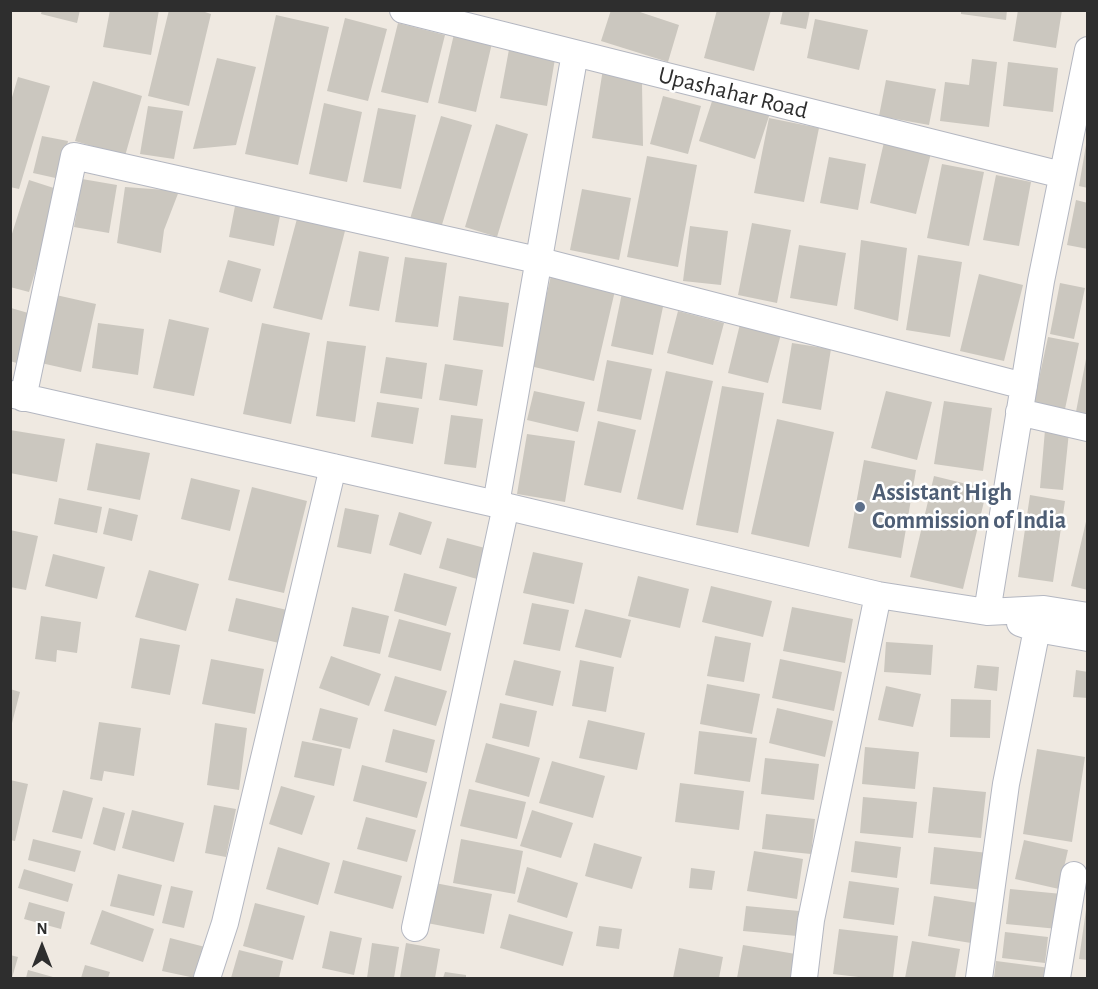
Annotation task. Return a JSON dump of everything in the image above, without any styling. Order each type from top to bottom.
[{"type":"street","name":"Upashahar Road","points":[[403,10],[1062,175]]},
{"type":"street","points":[[987,612],[1041,280],[1062,175],[1080,130],[1088,50]]},
{"type":"street","points":[[415,928],[501,505],[537,260],[575,53]]},
{"type":"street","points":[[1024,386],[537,260],[74,156],[17,396],[501,505],[878,595],[987,612],[1037,629],[1088,638]]},
{"type":"street","points":[[1019,412],[1088,428]]},
{"type":"street","points":[[207,978],[225,923],[333,467]]},
{"type":"street","points":[[804,978],[811,920],[878,595]]},
{"type":"street","points":[[987,612],[1044,609],[1088,616]]},
{"type":"street","points":[[979,978],[1006,784],[1037,629]]},
{"type":"street","points":[[1057,978],[1074,875]]},
{"type":"building","points":[[42,10],[80,10],[77,23],[41,14]]},
{"type":"building","points":[[110,10],[159,10],[151,55],[103,47]]},
{"type":"building","points":[[169,10],[199,10],[211,14],[189,106],[148,96]]},
{"type":"building","points":[[611,10],[634,10],[679,25],[668,62],[601,41]]},
{"type":"building","points":[[717,10],[771,10],[754,71],[704,58]]},
{"type":"building","points":[[783,10],[810,10],[806,29],[780,24]]},
{"type":"building","points":[[961,10],[1007,10],[1006,20],[961,14]]},
{"type":"building","points":[[1018,10],[1062,10],[1056,48],[1013,41]]},
{"type":"building","points":[[276,15],[329,27],[298,165],[245,154]]},
{"type":"building","points":[[345,18],[387,29],[368,101],[327,91]]},
{"type":"building","points":[[815,19],[868,30],[859,70],[807,58]]},
{"type":"building","points":[[398,23],[445,35],[428,103],[381,92]]},
{"type":"building","points":[[454,34],[492,43],[476,112],[438,103]]},
{"type":"building","points":[[510,44],[556,53],[547,106],[500,98]]},
{"type":"building","points":[[217,58],[256,67],[236,145],[193,149]]},
{"type":"building","points":[[972,59],[997,62],[989,127],[940,121],[945,82],[969,85]]},
{"type":"building","points":[[1008,62],[1058,68],[1053,112],[1003,106]]},
{"type":"building","points":[[603,69],[642,83],[643,146],[592,138]]},
{"type":"building","points":[[18,77],[50,86],[19,189],[10,187],[10,104]]},
{"type":"building","points":[[886,80],[936,89],[929,125],[879,116]]},
{"type":"building","points":[[93,81],[142,96],[125,156],[75,141]]},
{"type":"building","points":[[716,89],[772,107],[755,159],[699,141]]},
{"type":"building","points":[[663,96],[701,106],[688,154],[650,144]]},
{"type":"building","points":[[324,103],[362,112],[347,182],[309,174]]},
{"type":"building","points":[[148,106],[183,111],[174,159],[140,154]]},
{"type":"building","points":[[378,108],[416,115],[401,189],[363,182]]},
{"type":"building","points":[[441,116],[472,125],[441,228],[410,219]]},
{"type":"building","points":[[769,118],[819,128],[804,202],[754,193]]},
{"type":"building","points":[[496,124],[528,134],[497,237],[465,227]]},
{"type":"building","points":[[42,136],[68,141],[60,179],[33,173]]},
{"type":"building","points":[[884,142],[931,153],[916,214],[870,203]]},
{"type":"building","points":[[1086,145],[1088,145],[1088,188],[1079,186]]},
{"type":"building","points":[[647,156],[697,165],[678,267],[627,257]]},
{"type":"building","points":[[829,157],[866,164],[858,210],[820,203]]},
{"type":"building","points":[[942,164],[984,172],[969,246],[927,238]]},
{"type":"building","points":[[996,175],[1031,182],[1019,246],[983,240]]},
{"type":"building","points":[[82,179],[117,185],[109,233],[74,227]]},
{"type":"building","points":[[29,180],[60,190],[29,292],[10,287],[10,240]]},
{"type":"building","points":[[125,187],[179,191],[164,230],[161,253],[117,243]]},
{"type":"building","points":[[582,189],[631,198],[619,260],[570,250]]},
{"type":"building","points":[[1076,200],[1088,203],[1088,249],[1067,245]]},
{"type":"building","points":[[236,201],[281,211],[274,246],[229,237]]},
{"type":"building","points":[[298,215],[346,227],[322,320],[273,308]]},
{"type":"building","points":[[752,223],[791,230],[777,303],[738,295]]},
{"type":"building","points":[[690,226],[728,231],[721,285],[683,281]]},
{"type":"building","points":[[861,240],[907,248],[898,321],[854,309]]},
{"type":"building","points":[[799,245],[846,253],[837,306],[790,298]]},
{"type":"building","points":[[359,251],[389,257],[379,311],[349,306]]},
{"type":"building","points":[[918,255],[962,262],[950,337],[906,330]]},
{"type":"building","points":[[405,257],[447,263],[438,327],[395,322]]},
{"type":"building","points":[[228,260],[261,269],[252,302],[219,292]]},
{"type":"building","points":[[553,267],[617,282],[594,381],[530,366]]},
{"type":"building","points":[[979,274],[1023,285],[1004,361],[960,351]]},
{"type":"building","points":[[1060,283],[1085,288],[1074,339],[1050,334]]},
{"type":"building","points":[[622,293],[664,302],[653,355],[611,346]]},
{"type":"building","points":[[56,295],[96,304],[81,372],[41,363]]},
{"type":"building","points":[[459,296],[509,303],[503,347],[453,340]]},
{"type":"building","points":[[11,308],[35,315],[20,364],[10,361]]},
{"type":"building","points":[[678,311],[724,323],[713,365],[667,353]]},
{"type":"building","points":[[169,319],[209,328],[194,396],[153,388]]},
{"type":"building","points":[[98,323],[144,329],[138,375],[92,368]]},
{"type":"building","points":[[262,323],[310,333],[291,424],[243,414]]},
{"type":"building","points":[[740,324],[781,334],[768,383],[728,373]]},
{"type":"building","points":[[1048,337],[1079,343],[1065,409],[1034,402]]},
{"type":"building","points":[[327,341],[366,346],[355,422],[316,416]]},
{"type":"building","points":[[792,343],[831,349],[821,410],[782,403]]},
{"type":"building","points":[[386,357],[427,363],[422,399],[380,393]]},
{"type":"building","points":[[1086,359],[1088,359],[1088,419],[1075,417]]},
{"type":"building","points":[[607,360],[652,369],[641,420],[597,411]]},
{"type":"building","points":[[445,364],[483,370],[477,406],[439,400]]},
{"type":"building","points":[[666,371],[713,381],[683,510],[637,499]]},
{"type":"building","points":[[722,386],[764,393],[738,533],[696,525]]},
{"type":"building","points":[[534,391],[585,402],[578,432],[527,420]]},
{"type":"building","points":[[886,391],[932,402],[917,460],[871,448]]},
{"type":"building","points":[[944,401],[992,408],[983,471],[934,464]]},
{"type":"building","points":[[377,402],[419,408],[413,444],[371,437]]},
{"type":"building","points":[[451,415],[483,419],[476,468],[444,464]]},
{"type":"building","points":[[777,419],[834,432],[809,547],[751,534]]},
{"type":"building","points":[[598,421],[636,430],[621,493],[584,485]]},
{"type":"building","points":[[10,430],[65,439],[57,482],[10,473]]},
{"type":"building","points":[[1045,430],[1069,432],[1063,490],[1040,488]]},
{"type":"building","points":[[527,434],[575,441],[565,502],[517,494]]},
{"type":"building","points":[[96,443],[150,453],[140,500],[87,490]]},
{"type":"building","points":[[864,460],[916,470],[901,558],[848,548]]},
{"type":"building","points":[[934,476],[987,489],[963,589],[910,577]]},
{"type":"building","points":[[191,478],[240,490],[230,531],[181,519]]},
{"type":"building","points":[[252,487],[307,501],[284,593],[228,580]]},
{"type":"building","points":[[1030,495],[1065,501],[1053,582],[1018,577]]},
{"type":"building","points":[[59,498],[102,507],[97,533],[54,524]]},
{"type":"building","points":[[109,508],[138,515],[132,541],[103,534]]},
{"type":"building","points":[[345,508],[379,515],[371,554],[337,547]]},
{"type":"building","points":[[399,512],[432,522],[421,555],[389,545]]},
{"type":"building","points":[[1088,513],[1088,590],[1071,586]]},
{"type":"building","points":[[10,530],[38,536],[26,590],[10,587]]},
{"type":"building","points":[[447,538],[485,548],[477,579],[439,568]]},
{"type":"building","points":[[533,552],[583,563],[574,604],[523,593]]},
{"type":"building","points":[[53,554],[105,567],[97,599],[45,586]]},
{"type":"building","points":[[149,570],[199,584],[186,631],[135,617]]},
{"type":"building","points":[[404,573],[457,587],[446,626],[394,611]]},
{"type":"building","points":[[638,576],[689,589],[680,628],[628,616]]},
{"type":"building","points":[[711,586],[772,601],[763,637],[702,622]]},
{"type":"building","points":[[236,598],[287,610],[279,643],[228,631]]},
{"type":"building","points":[[532,603],[569,610],[560,651],[523,644]]},
{"type":"building","points":[[352,607],[389,616],[380,654],[343,646]]},
{"type":"building","points":[[792,607],[853,619],[845,663],[783,651]]},
{"type":"building","points":[[585,609],[631,620],[621,658],[575,647]]},
{"type":"building","points":[[41,616],[81,622],[77,653],[57,650],[56,662],[35,659]]},
{"type":"building","points":[[399,619],[451,633],[441,671],[388,657]]},
{"type":"building","points":[[715,636],[751,643],[744,682],[707,676]]},
{"type":"building","points":[[140,638],[180,645],[170,695],[131,688]]},
{"type":"building","points":[[886,642],[933,645],[931,675],[884,672]]},
{"type":"building","points":[[331,656],[381,674],[369,706],[319,688]]},
{"type":"building","points":[[211,659],[264,669],[255,714],[202,704]]},
{"type":"building","points":[[780,659],[842,672],[834,711],[772,698]]},
{"type":"building","points":[[514,660],[561,671],[553,706],[505,695]]},
{"type":"building","points":[[580,660],[614,667],[606,712],[572,706]]},
{"type":"building","points":[[977,665],[999,667],[997,691],[974,688]]},
{"type":"building","points":[[1076,670],[1088,672],[1088,698],[1073,697]]},
{"type":"building","points":[[395,676],[447,691],[436,726],[384,711]]},
{"type":"building","points":[[707,684],[760,694],[752,734],[700,724]]},
{"type":"building","points":[[886,686],[921,694],[913,727],[878,720]]},
{"type":"building","points":[[10,689],[20,692],[11,727],[10,726]]},
{"type":"building","points":[[951,699],[991,700],[990,738],[950,737]]},
{"type":"building","points":[[500,703],[537,711],[529,747],[492,738]]},
{"type":"building","points":[[320,708],[358,718],[350,749],[312,740]]},
{"type":"building","points":[[777,708],[833,721],[825,757],[769,743]]},
{"type":"building","points":[[588,720],[645,733],[637,770],[579,758]]},
{"type":"building","points":[[99,722],[141,728],[134,776],[104,771],[102,781],[90,779]]},
{"type":"building","points":[[215,723],[247,728],[239,790],[207,785]]},
{"type":"building","points":[[393,729],[435,740],[427,773],[385,762]]},
{"type":"building","points":[[699,731],[757,738],[750,782],[694,774]]},
{"type":"building","points":[[302,741],[342,749],[334,786],[294,777]]},
{"type":"building","points":[[486,743],[540,758],[529,797],[475,782]]},
{"type":"building","points":[[865,747],[919,752],[915,789],[862,784]]},
{"type":"building","points":[[1037,749],[1085,757],[1072,842],[1023,834]]},
{"type":"building","points":[[765,758],[819,764],[814,800],[761,794]]},
{"type":"building","points":[[552,761],[605,776],[593,818],[539,803]]},
{"type":"building","points":[[362,765],[427,782],[417,818],[353,801]]},
{"type":"building","points":[[10,780],[28,784],[15,841],[10,840]]},
{"type":"building","points":[[680,783],[744,791],[739,830],[675,822]]},
{"type":"building","points":[[281,786],[315,796],[302,835],[269,824]]},
{"type":"building","points":[[933,787],[986,792],[981,838],[928,833]]},
{"type":"building","points":[[469,789],[526,802],[517,839],[460,826]]},
{"type":"building","points":[[63,790],[93,798],[82,839],[52,832]]},
{"type":"building","points":[[863,797],[917,802],[913,838],[860,833]]},
{"type":"building","points":[[214,805],[236,809],[226,857],[205,853]]},
{"type":"building","points":[[103,807],[125,813],[115,851],[93,844]]},
{"type":"building","points":[[132,810],[184,823],[174,862],[122,848]]},
{"type":"building","points":[[532,810],[573,823],[561,858],[520,846]]},
{"type":"building","points":[[766,814],[815,819],[811,854],[762,849]]},
{"type":"building","points":[[366,817],[416,830],[407,862],[357,849]]},
{"type":"building","points":[[33,839],[81,851],[75,872],[28,860]]},
{"type":"building","points":[[461,839],[523,851],[515,894],[453,883]]},
{"type":"building","points":[[1024,840],[1068,850],[1059,889],[1015,879]]},
{"type":"building","points":[[855,841],[901,847],[897,878],[851,872]]},
{"type":"building","points":[[594,843],[642,857],[632,889],[585,876]]},
{"type":"building","points":[[278,847],[330,863],[318,905],[266,889]]},
{"type":"building","points":[[934,847],[988,853],[984,890],[930,884]]},
{"type":"building","points":[[754,851],[803,859],[797,899],[747,891]]},
{"type":"building","points":[[343,860],[402,876],[393,909],[334,893]]},
{"type":"building","points":[[527,867],[578,883],[567,918],[517,902]]},
{"type":"building","points":[[691,868],[715,871],[712,890],[689,888]]},
{"type":"building","points":[[24,869],[73,884],[68,902],[18,888]]},
{"type":"building","points":[[118,874],[162,885],[154,916],[110,906]]},
{"type":"building","points":[[849,881],[899,888],[894,925],[843,918]]},
{"type":"building","points":[[435,883],[492,894],[484,934],[427,923]]},
{"type":"building","points":[[171,886],[193,891],[184,928],[162,923]]},
{"type":"building","points":[[1010,889],[1062,894],[1058,929],[1006,924]]},
{"type":"building","points":[[934,896],[978,903],[971,943],[928,936]]},
{"type":"building","points":[[29,902],[65,912],[61,929],[24,919]]},
{"type":"building","points":[[255,903],[305,916],[293,960],[243,946]]},
{"type":"building","points":[[746,906],[799,911],[797,936],[743,931]]},
{"type":"building","points":[[102,910],[154,929],[143,962],[90,944]]},
{"type":"building","points":[[1086,910],[1088,910],[1088,960],[1079,959]]},
{"type":"building","points":[[509,914],[573,932],[563,966],[500,948]]},
{"type":"building","points":[[599,926],[622,929],[619,949],[596,946]]},
{"type":"building","points":[[839,929],[898,936],[893,978],[833,974]]},
{"type":"building","points":[[330,931],[362,938],[354,975],[322,968]]},
{"type":"building","points":[[1005,932],[1048,937],[1045,963],[1002,958]]},
{"type":"building","points":[[170,938],[209,948],[195,978],[162,971]]},
{"type":"building","points":[[912,941],[960,949],[955,978],[905,978]]},
{"type":"building","points":[[372,943],[399,947],[394,978],[367,978]]},
{"type":"building","points":[[406,943],[440,949],[435,978],[400,978]]},
{"type":"building","points":[[743,945],[807,956],[802,978],[737,978]]},
{"type":"building","points":[[679,948],[723,957],[719,978],[673,978]]},
{"type":"building","points":[[239,950],[283,961],[279,978],[231,978]]},
{"type":"building","points":[[10,955],[18,957],[12,978],[10,978]]},
{"type":"building","points":[[996,961],[1050,968],[1049,978],[994,978]]},
{"type":"building","points":[[85,965],[110,972],[108,978],[81,978]]},
{"type":"building","points":[[28,970],[53,977],[53,978],[26,978]]},
{"type":"building","points":[[445,972],[466,975],[466,978],[443,978]]},
{"type":"place","name":"Assistant High Commission of India","points":[[860,507]]}]
